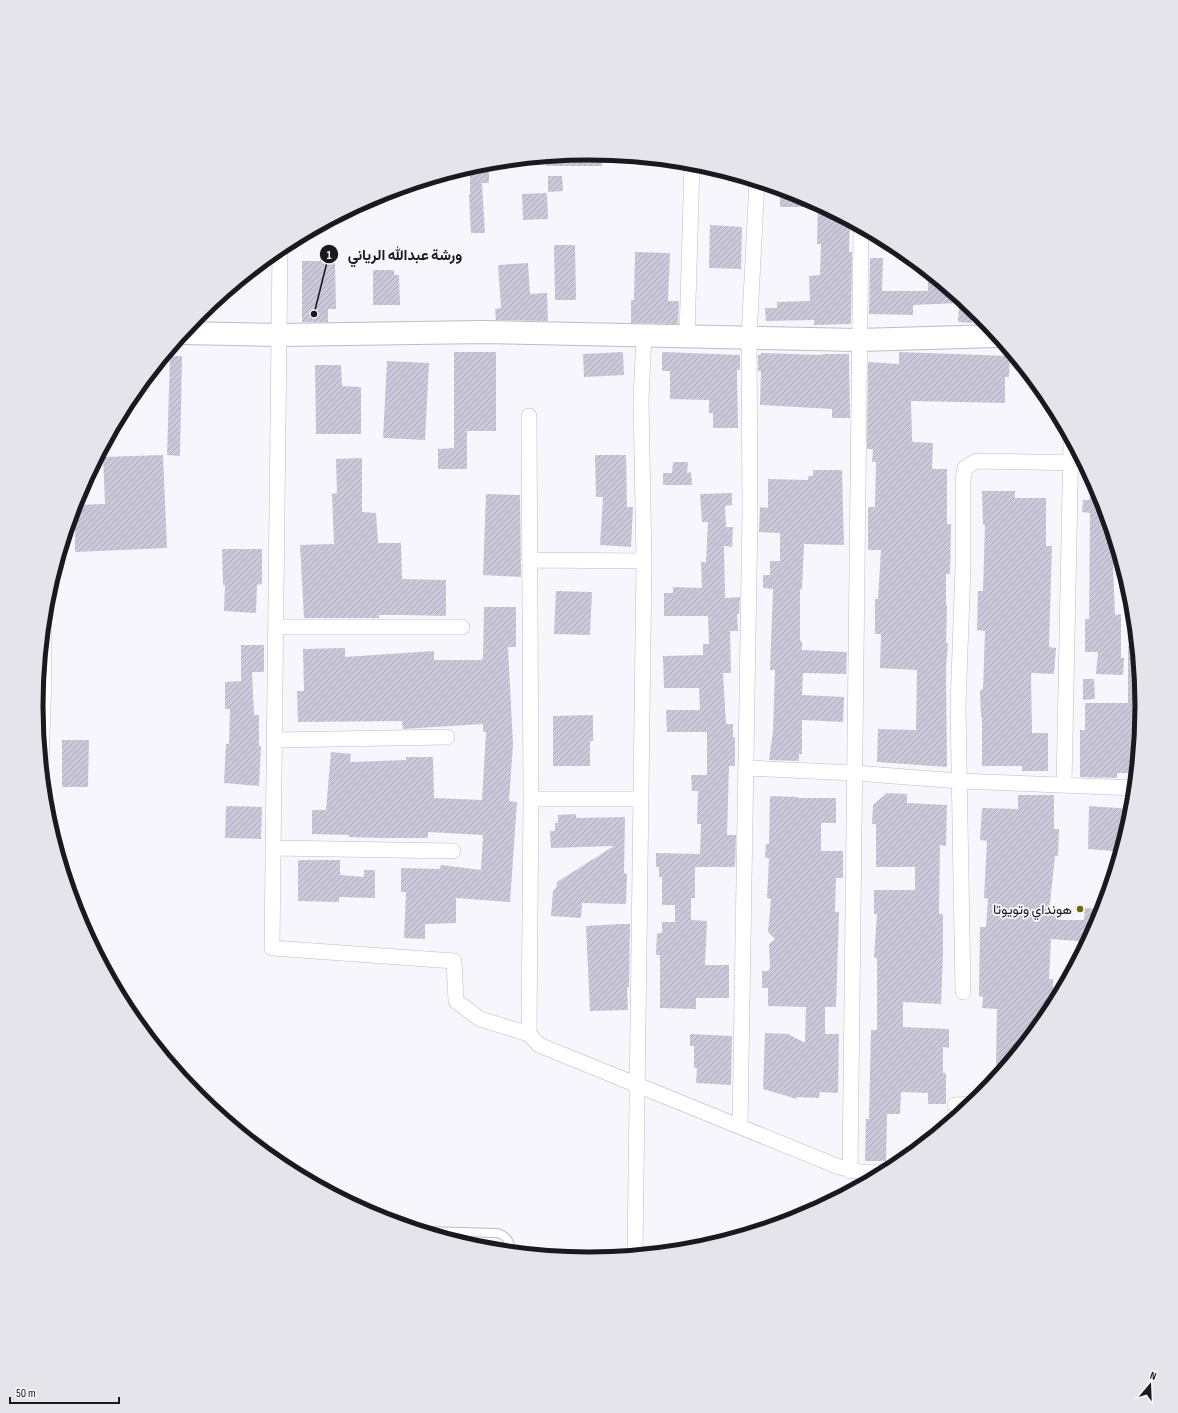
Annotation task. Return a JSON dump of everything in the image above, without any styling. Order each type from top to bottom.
[{"type":"street","points":[[687,336],[692,170]]},
{"type":"street","points":[[740,1126],[750,513],[749,337],[757,187]]},
{"type":"street","points":[[850,1171],[861,233]]},
{"type":"street","points":[[280,257],[272,948],[454,961],[456,1001],[480,1019],[529,1034],[540,1046],[850,1171],[872,1172]]},
{"type":"street","points":[[190,333],[279,335],[483,332],[859,340],[991,336]]},
{"type":"street","points":[[635,1250],[644,561],[641,400],[644,335]]},
{"type":"street","points":[[529,416],[531,560],[529,1034]]},
{"type":"street","points":[[963,992],[958,706],[963,568],[963,480],[965,468],[976,461],[1077,463],[1064,785]]},
{"type":"street","points":[[531,560],[644,561]]},
{"type":"street","points":[[276,627],[462,627]]},
{"type":"street","points":[[275,740],[447,737]]},
{"type":"street","points":[[747,768],[855,773],[959,781],[1129,788]]},
{"type":"street","points":[[531,798],[641,800]]},
{"type":"street","points":[[274,848],[453,851]]},
{"type":"street","points":[[955,1105],[962,1105]]},
{"type":"lane","points":[[439,1231],[497,1233],[504,1235],[508,1239],[510,1247]]},
{"type":"building","points":[[602,161],[602,166],[546,166],[546,163]]},
{"type":"building","points":[[489,170],[489,183],[482,183],[485,233],[471,233],[470,174]]},
{"type":"building","points":[[548,176],[562,176],[563,191],[548,192]]},
{"type":"building","points":[[547,193],[548,219],[523,220],[522,194]]},
{"type":"building","points":[[780,195],[809,207],[780,207]]},
{"type":"building","points":[[818,211],[850,228],[849,252],[852,252],[851,324],[814,325],[814,320],[766,321],[765,308],[777,308],[777,302],[810,301],[809,276],[820,275],[821,244],[817,244]]},
{"type":"building","points":[[710,225],[742,227],[741,269],[709,268]]},
{"type":"building","points":[[554,245],[575,245],[576,300],[555,300]]},
{"type":"building","points":[[635,252],[670,253],[668,301],[679,301],[678,324],[631,323],[631,300],[634,300]]},
{"type":"building","points":[[870,258],[883,258],[882,291],[928,291],[928,279],[957,303],[913,305],[913,315],[869,314]]},
{"type":"building","points":[[302,261],[335,261],[336,309],[328,309],[328,322],[302,322]]},
{"type":"building","points":[[528,263],[530,294],[547,293],[548,321],[496,320],[495,309],[501,308],[498,265]]},
{"type":"building","points":[[373,270],[394,270],[394,275],[399,275],[400,305],[373,305]]},
{"type":"building","points":[[959,305],[972,318],[972,323],[958,322]]},
{"type":"building","points":[[454,352],[496,352],[496,431],[467,431],[467,469],[438,469],[438,449],[454,448]]},
{"type":"building","points":[[623,352],[624,375],[584,377],[583,354]]},
{"type":"building","points":[[662,352],[740,355],[740,370],[737,370],[738,428],[713,428],[713,413],[709,413],[709,400],[670,399],[670,371],[662,371]]},
{"type":"building","points":[[899,352],[1008,356],[1010,359],[1009,377],[1005,377],[1005,403],[911,401],[913,442],[933,443],[932,469],[947,469],[947,524],[951,524],[950,574],[946,574],[946,643],[948,643],[946,669],[947,767],[877,762],[878,729],[916,730],[917,670],[880,668],[881,634],[875,634],[875,599],[878,599],[881,550],[868,550],[868,507],[875,507],[876,462],[872,462],[873,449],[867,449],[868,362],[899,364]]},
{"type":"building","points":[[761,353],[822,355],[849,354],[850,418],[832,418],[832,409],[760,405],[761,371],[758,371],[758,355],[761,355]]},
{"type":"building","points":[[170,356],[182,356],[180,456],[167,455]]},
{"type":"building","points":[[387,361],[429,363],[425,440],[383,438]]},
{"type":"building","points":[[315,365],[341,365],[342,386],[361,387],[361,434],[316,434]]},
{"type":"building","points":[[163,455],[167,548],[75,552],[75,523],[82,505],[105,504],[103,457]]},
{"type":"building","points":[[595,455],[626,455],[627,507],[633,507],[631,547],[600,545],[603,497],[596,497]]},
{"type":"building","points":[[362,458],[362,512],[376,513],[378,543],[401,543],[402,579],[446,580],[446,616],[379,615],[379,618],[304,618],[300,545],[334,544],[332,494],[337,493],[336,459]]},
{"type":"building","points":[[673,462],[688,462],[687,473],[691,472],[692,485],[663,485],[663,473],[672,473]]},
{"type":"building","points":[[813,470],[842,470],[844,545],[804,544],[802,590],[800,589],[800,641],[802,641],[802,650],[847,652],[846,674],[803,673],[802,695],[844,697],[843,722],[802,720],[802,754],[799,754],[799,761],[769,760],[773,731],[775,670],[770,670],[773,589],[763,588],[763,575],[770,575],[770,561],[780,561],[780,533],[759,532],[760,507],[768,508],[768,479],[808,480],[808,476],[813,476]]},
{"type":"building","points":[[982,491],[1015,491],[1015,498],[1046,498],[1046,546],[1052,546],[1049,647],[1056,648],[1054,674],[1031,673],[1032,733],[1048,733],[1048,771],[1022,771],[1022,766],[982,766],[982,717],[980,690],[983,689],[985,631],[977,630],[978,591],[983,591],[985,525],[983,525]]},
{"type":"building","points":[[1090,492],[1106,531],[1116,565],[1113,565],[1115,615],[1121,614],[1121,658],[1124,658],[1123,675],[1096,674],[1098,652],[1085,652],[1085,619],[1089,619],[1090,513],[1082,512],[1083,500],[1090,500]]},
{"type":"building","points":[[732,493],[732,505],[725,506],[726,527],[733,527],[732,547],[724,546],[725,598],[740,597],[739,614],[737,614],[738,631],[730,631],[731,673],[723,673],[726,724],[733,724],[733,737],[735,737],[735,766],[729,766],[727,835],[736,835],[735,867],[695,867],[695,898],[691,898],[691,920],[707,921],[705,965],[729,965],[729,998],[696,998],[696,1009],[660,1008],[660,955],[656,955],[657,933],[662,933],[662,922],[675,922],[675,905],[662,905],[662,877],[659,877],[659,867],[656,867],[656,853],[700,854],[701,824],[697,824],[698,791],[692,791],[691,775],[707,775],[707,732],[667,732],[666,710],[700,710],[699,688],[664,688],[663,656],[703,655],[703,644],[709,644],[708,616],[664,616],[664,593],[673,593],[673,587],[702,588],[701,562],[706,562],[708,522],[702,522],[700,494]]},
{"type":"building","points":[[486,494],[520,495],[521,577],[483,575]]},
{"type":"building","points":[[222,549],[262,549],[262,584],[257,585],[256,613],[224,611],[225,585],[223,585]]},
{"type":"building","points":[[556,591],[592,592],[590,635],[554,634]]},
{"type":"building","points":[[484,607],[516,607],[516,647],[508,647],[513,744],[509,801],[517,802],[510,902],[456,898],[456,923],[425,924],[425,939],[404,938],[406,892],[401,892],[401,868],[440,869],[441,865],[481,870],[483,835],[428,832],[428,838],[381,838],[312,834],[312,810],[326,810],[331,752],[351,754],[350,762],[406,760],[406,757],[433,757],[434,798],[482,800],[486,732],[483,732],[483,724],[403,729],[402,721],[298,722],[297,691],[304,691],[303,649],[345,648],[345,657],[434,651],[434,660],[481,660],[483,658]]},
{"type":"building","points":[[241,645],[264,645],[264,672],[252,672],[254,715],[259,715],[259,746],[261,746],[259,786],[224,783],[226,744],[229,744],[230,709],[225,709],[225,682],[241,681]]},
{"type":"building","points":[[1128,646],[1131,646],[1134,671],[1135,706],[1134,742],[1131,773],[1117,773],[1117,778],[1080,777],[1080,730],[1085,730],[1085,703],[1128,703]]},
{"type":"building","points":[[1083,679],[1094,679],[1095,699],[1083,700]]},
{"type":"building","points":[[593,715],[593,741],[590,741],[590,766],[553,766],[553,716]]},
{"type":"building","points":[[62,740],[89,740],[88,787],[62,787]]},
{"type":"building","points":[[887,793],[907,794],[907,803],[947,805],[946,846],[940,845],[939,914],[943,914],[941,1004],[903,1002],[903,1027],[949,1029],[949,1048],[943,1047],[943,1073],[946,1073],[946,1104],[928,1104],[928,1093],[901,1092],[900,1114],[887,1114],[886,1161],[865,1161],[866,1119],[869,1119],[871,1030],[877,1030],[877,958],[874,958],[877,914],[874,914],[874,890],[915,890],[915,867],[876,867],[876,824],[872,824],[873,805]]},
{"type":"building","points":[[1018,795],[1054,795],[1054,829],[1059,829],[1058,856],[1055,856],[1049,912],[1059,912],[1059,920],[1084,920],[1085,908],[1096,909],[1078,950],[1078,941],[1051,939],[1049,979],[1053,979],[1053,994],[1022,1039],[1001,1066],[996,1065],[997,1009],[982,1008],[983,997],[979,996],[980,927],[986,927],[988,899],[984,898],[987,841],[980,840],[982,808],[1018,809]]},
{"type":"building","points":[[770,796],[836,798],[836,823],[821,823],[821,851],[843,851],[843,878],[836,878],[835,912],[839,912],[836,1007],[825,1007],[825,1034],[839,1034],[838,1093],[820,1092],[819,1098],[797,1097],[797,1099],[763,1089],[765,1033],[788,1034],[805,1043],[806,1007],[768,1006],[768,988],[762,988],[762,971],[769,971],[770,967],[769,944],[775,939],[768,932],[771,899],[767,898],[769,858],[765,858],[766,844],[769,844]]},
{"type":"building","points":[[226,806],[262,807],[261,839],[225,838]]},
{"type":"building","points":[[1089,806],[1126,809],[1114,851],[1088,849]]},
{"type":"building","points":[[576,814],[576,818],[625,817],[624,873],[627,874],[626,904],[582,903],[581,918],[551,916],[553,891],[556,888],[557,882],[614,846],[551,848],[550,831],[555,831],[555,823],[558,823],[558,815]]},
{"type":"building","points":[[298,860],[340,860],[340,875],[364,877],[364,870],[375,870],[375,898],[339,897],[339,902],[298,901]]},
{"type":"building","points":[[630,924],[629,987],[627,987],[628,1010],[590,1011],[586,926]]},
{"type":"building","points":[[690,1034],[732,1036],[731,1085],[696,1083],[697,1068],[694,1068],[694,1046],[690,1046]]},
{"type":"place","name":"ورشة عبدالله الرياني","points":[[314,314]]},
{"type":"place","name":"هونداي وتويوتا","points":[[1080,909]]}]
